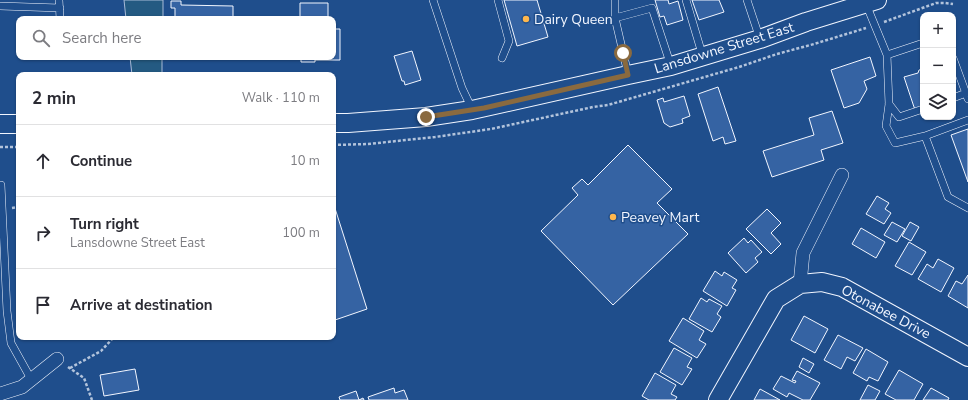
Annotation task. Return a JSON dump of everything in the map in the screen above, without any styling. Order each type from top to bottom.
[{"type":"main road","name":"Lansdowne Street East","points":[[336,123],[426,117],[472,110],[671,66],[760,39],[806,22],[871,2]]},
{"type":"main road","points":[[0,124],[16,124]]},
{"type":"main road","name":"Otonabee Drive","points":[[718,400],[776,299],[800,284],[822,282],[842,287],[968,357]]},
{"type":"street","points":[[800,284],[802,253],[842,175]]},
{"type":"street","points":[[0,394],[22,387],[57,359]]},
{"type":"lane","points":[[433,0],[462,88],[472,110]]},
{"type":"lane","points":[[498,0],[509,41],[502,58]]},
{"type":"lane","points":[[615,0],[615,18],[628,75]]},
{"type":"lane","points":[[686,0],[703,57]]},
{"type":"lane","points":[[747,0],[760,39]]},
{"type":"lane","points":[[871,2],[874,25],[887,55],[889,104],[886,126],[895,143],[925,136],[968,120]]},
{"type":"lane","points":[[0,6],[59,4],[60,16]]},
{"type":"lane","points":[[615,18],[652,8],[671,66]]},
{"type":"lane","points":[[887,55],[920,44]]},
{"type":"lane","points":[[956,66],[967,96],[956,98]]},
{"type":"lane","points":[[889,104],[899,117],[920,110]]},
{"type":"lane","points":[[925,136],[948,197],[967,207]]},
{"type":"lane","points":[[0,186],[1,185],[3,208],[7,311],[11,343],[31,379]]},
{"type":"path","points":[[336,145],[368,144],[491,129],[608,105],[814,44],[936,3],[953,4]]},
{"type":"path","points":[[0,147],[16,148]]},
{"type":"path","points":[[70,368],[101,351],[111,340]]},
{"type":"path","points":[[57,359],[84,378],[92,400]]},
{"type":"shaded area","points":[[124,0],[163,0],[163,16],[126,16]]},
{"type":"shaded area","points":[[130,60],[162,60],[162,72],[132,72]]},
{"type":"building","name":"Dairy Queen","points":[[504,0],[537,0],[548,37],[517,46]]},
{"type":"building","points":[[655,0],[668,0],[669,4],[678,1],[683,20],[667,25],[664,16],[660,17]]},
{"type":"building","points":[[692,0],[719,0],[724,12],[699,20]]},
{"type":"building","points":[[171,1],[181,1],[181,5],[233,6],[233,16],[175,16],[175,8],[171,8]]},
{"type":"building","points":[[300,3],[328,3],[328,16],[300,16]]},
{"type":"building","points":[[336,29],[340,29],[340,60],[336,60]]},
{"type":"building","points":[[412,51],[421,80],[405,85],[404,81],[402,81],[394,56]]},
{"type":"building","points":[[870,57],[876,76],[864,81],[867,89],[859,103],[844,108],[831,70]]},
{"type":"building","points":[[301,60],[315,60],[315,62],[301,62]]},
{"type":"building","points":[[919,70],[920,108],[915,110],[904,77],[918,73]]},
{"type":"building","points":[[718,87],[736,141],[725,144],[723,137],[713,141],[698,94]]},
{"type":"building","points":[[684,96],[690,116],[682,119],[683,123],[670,127],[664,123],[657,100],[663,98],[664,102]]},
{"type":"building","points":[[832,111],[843,143],[821,150],[824,160],[772,177],[763,151],[814,135],[809,118]]},
{"type":"building","points":[[968,129],[968,182],[951,135]]},
{"type":"building","name":"Peavey Mart","points":[[628,145],[672,189],[657,203],[688,234],[613,305],[541,231],[578,195],[572,188],[582,179],[588,185]]},
{"type":"building","points":[[877,196],[889,203],[885,209],[891,213],[884,224],[866,214]]},
{"type":"building","points":[[767,209],[781,223],[771,233],[781,244],[771,254],[746,229]]},
{"type":"building","points":[[336,211],[367,309],[336,320]]},
{"type":"building","points":[[892,222],[905,229],[897,242],[884,235]]},
{"type":"building","points":[[910,222],[919,227],[911,241],[902,236]]},
{"type":"building","points":[[861,228],[885,242],[876,258],[852,244]]},
{"type":"building","points":[[744,238],[748,243],[751,240],[762,252],[755,258],[758,262],[746,273],[728,253]]},
{"type":"building","points":[[909,242],[926,252],[912,275],[895,266]]},
{"type":"building","points":[[938,259],[954,268],[941,292],[918,279],[927,264],[933,268]]},
{"type":"building","points":[[715,271],[722,276],[724,272],[737,280],[732,288],[736,290],[727,306],[703,291]]},
{"type":"building","points":[[968,275],[968,308],[948,296],[956,281],[962,284]]},
{"type":"building","points":[[701,298],[707,302],[709,299],[722,306],[717,314],[721,317],[712,332],[689,319]]},
{"type":"building","points":[[804,316],[828,329],[815,353],[791,340]]},
{"type":"building","points":[[683,318],[704,331],[699,340],[706,344],[697,358],[669,341]]},
{"type":"building","points":[[838,335],[863,348],[855,361],[847,357],[841,369],[824,360]]},
{"type":"building","points":[[674,348],[692,358],[687,367],[692,369],[682,385],[660,372]]},
{"type":"building","points":[[866,349],[888,362],[878,381],[869,377],[867,381],[853,373]]},
{"type":"building","points":[[803,358],[814,364],[809,373],[799,367]]},
{"type":"building","points":[[135,369],[139,390],[104,396],[100,375]]},
{"type":"building","points":[[899,370],[923,384],[914,400],[896,400],[885,394]]},
{"type":"building","points":[[797,371],[820,383],[810,400],[803,400],[789,393],[787,397],[773,389],[781,376],[795,383],[796,381],[792,380]]},
{"type":"building","points":[[655,373],[676,385],[671,394],[677,397],[675,400],[649,400],[642,396]]},
{"type":"building","points":[[868,385],[880,391],[875,400],[860,400]]},
{"type":"building","points":[[394,388],[395,393],[404,390],[408,400],[369,400],[368,397]]},
{"type":"building","points":[[931,388],[949,398],[948,400],[923,400]]},
{"type":"building","points":[[760,389],[780,400],[754,400]]},
{"type":"building","points":[[356,391],[359,400],[340,400],[339,397]]},
{"type":"place","name":"Dairy Queen","points":[[526,19]]},
{"type":"place","name":"Peavey Mart","points":[[613,217]]},
{"type":"route","points":[[426,117],[484,108],[628,75],[623,53]]}]
